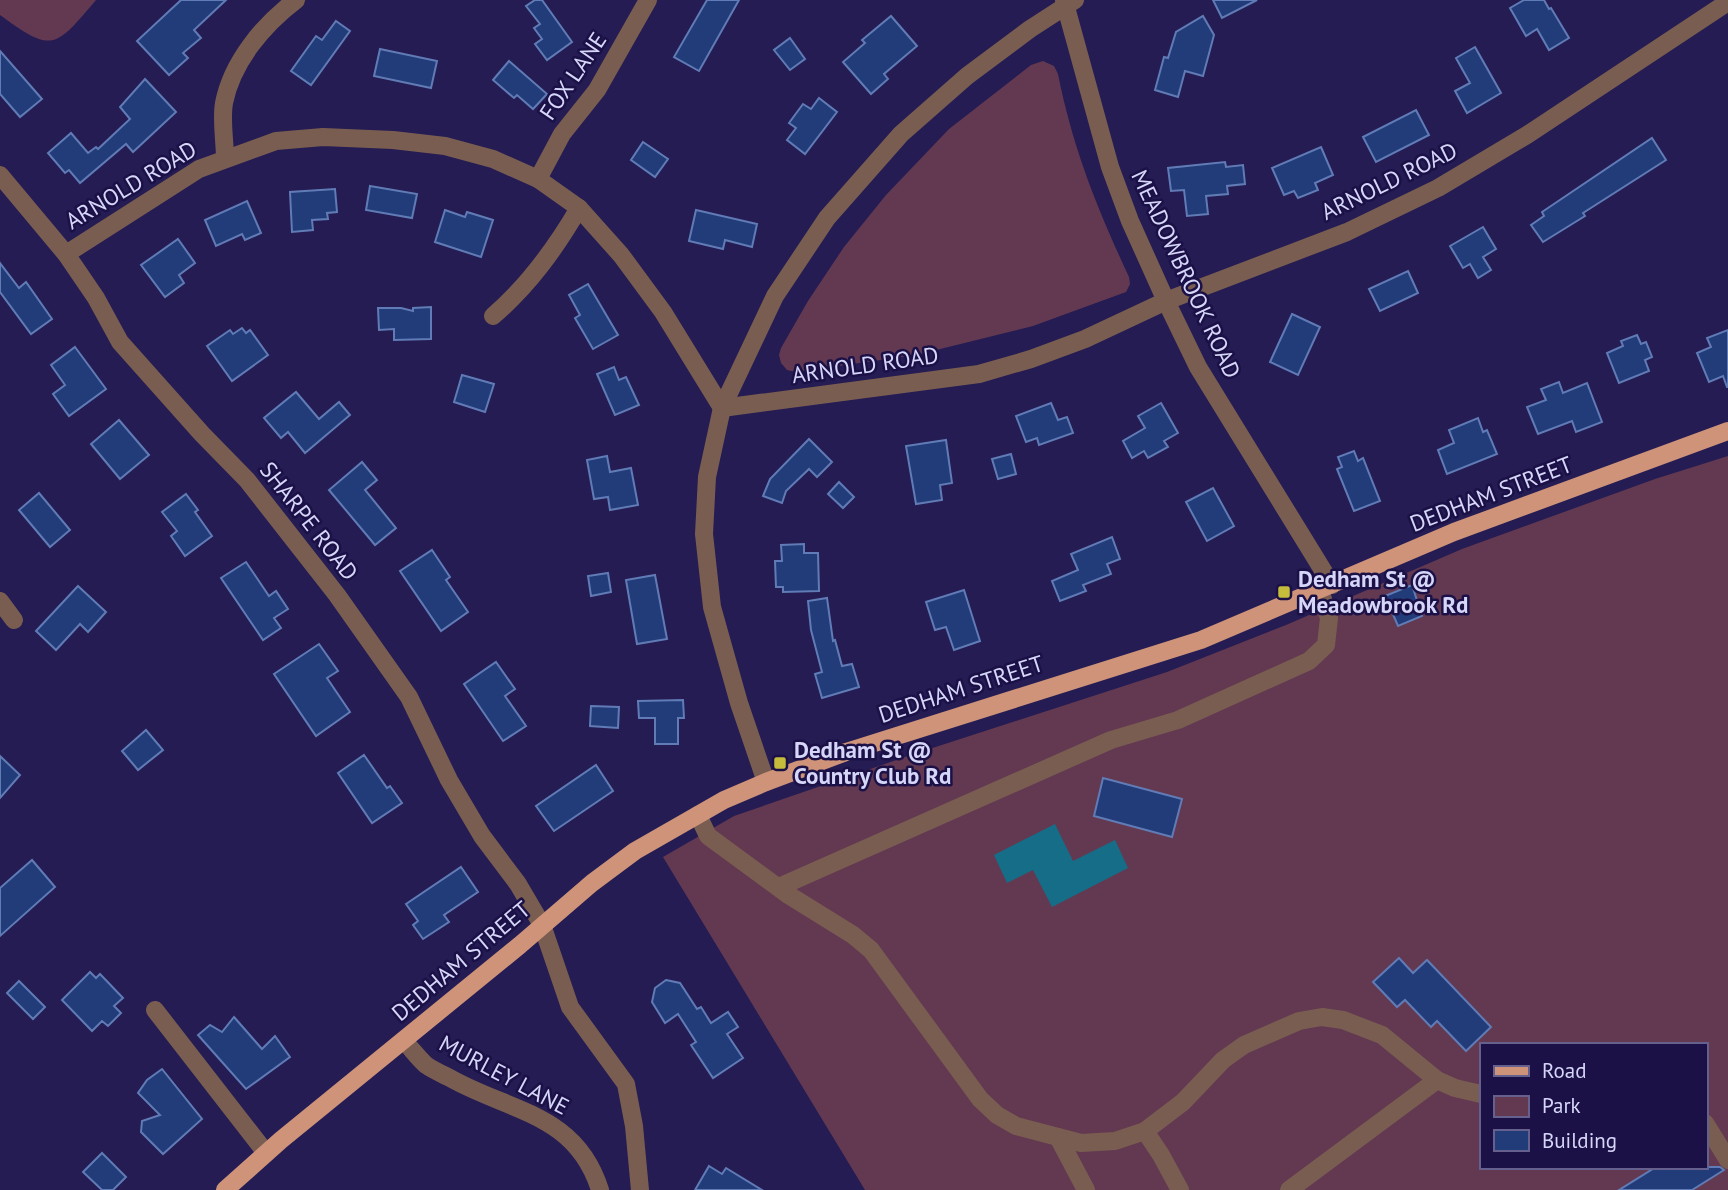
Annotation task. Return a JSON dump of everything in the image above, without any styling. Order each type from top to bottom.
[{"type":"main road","name":"DEDHAM STREET","points":[[225,1190],[592,883],[635,851],[698,815],[766,782],[846,752],[1201,640],[1454,532],[1728,431]]},
{"type":"street","points":[[225,159],[224,104],[238,64],[257,37],[296,0]]},
{"type":"street","name":"FOX LANE","points":[[538,178],[562,134],[597,90],[648,0]]},
{"type":"street","points":[[766,782],[712,607],[705,523],[707,477],[722,408],[775,296],[827,218],[901,134],[967,76],[1068,2]]},
{"type":"street","name":"MEADOWBROOK ROAD","points":[[779,887],[1111,740],[1178,720],[1309,661],[1326,645],[1329,618],[1326,587],[1198,367],[1130,221],[1110,167],[1068,2]]},
{"type":"street","name":"ARNOLD ROAD","points":[[66,254],[199,169],[276,141],[323,138],[393,140],[445,146],[493,159],[538,178],[579,208],[621,255],[663,312],[722,408],[979,374],[1085,339],[1166,301],[1347,232],[1438,188],[1527,135],[1728,2]]},
{"type":"street","name":"SHARPE ROAD","points":[[0,174],[66,254],[120,342],[202,435],[247,481],[337,595],[409,697],[449,780],[482,836],[518,884],[542,925]]},
{"type":"street","points":[[493,316],[518,295],[556,248],[579,208]]},
{"type":"street","points":[[0,601],[14,620]]},
{"type":"street","points":[[698,815],[708,836],[871,950],[919,1012],[980,1099],[997,1115],[1016,1126],[1081,1143],[1115,1141],[1145,1131],[1183,1102],[1223,1060],[1244,1045],[1299,1021],[1322,1017],[1343,1020],[1382,1035],[1437,1080],[1455,1088],[1480,1094]]},
{"type":"street","points":[[542,925],[570,1007],[626,1084],[634,1126],[640,1190]]},
{"type":"street","points":[[155,1010],[266,1153]]},
{"type":"street","name":"MURLEY LANE","points":[[404,1041],[427,1065],[451,1079],[473,1091],[517,1106],[546,1120],[572,1142],[595,1172],[600,1190]]},
{"type":"street","points":[[1289,1190],[1437,1080]]},
{"type":"street","points":[[1707,1126],[1728,1160]]},
{"type":"street","points":[[1145,1131],[1180,1190]]},
{"type":"street","points":[[1058,1137],[1086,1190]]},
{"type":"green space","points":[[0,0],[96,0],[62,36],[43,40],[18,28],[0,15]]},
{"type":"green space","points":[[1043,61],[1054,66],[1058,74],[1087,178],[1129,277],[1130,284],[1126,292],[1033,326],[916,355],[796,372],[787,370],[781,363],[781,348],[844,247],[886,195],[949,129],[1031,65]]},
{"type":"green space","points":[[1728,456],[1728,1190],[865,1190],[663,857],[734,816],[1167,672],[1286,625],[1462,549],[1655,479]]},
{"type":"water","points":[[1055,824],[1073,861],[1115,840],[1128,868],[1052,907],[1033,870],[1007,883],[994,855]]},
{"type":"building","points":[[181,0],[226,0],[194,30],[201,38],[183,53],[188,58],[169,75],[137,41]]},
{"type":"building","points":[[535,0],[542,0],[572,42],[547,60],[535,44],[542,39],[534,28],[540,24],[526,6]]},
{"type":"building","points":[[707,0],[739,0],[699,71],[674,57]]},
{"type":"building","points":[[1213,0],[1257,0],[1222,18]]},
{"type":"building","points":[[1524,0],[1544,0],[1569,38],[1549,50],[1537,29],[1526,36],[1510,8]]},
{"type":"building","points":[[891,16],[917,46],[884,74],[888,79],[871,94],[843,62],[865,43],[862,40]]},
{"type":"building","points":[[1203,16],[1214,35],[1203,76],[1185,71],[1178,97],[1155,90],[1164,57],[1168,58],[1176,32]]},
{"type":"building","points":[[336,21],[350,31],[311,85],[291,71],[316,36],[322,40]]},
{"type":"building","points":[[790,38],[805,59],[790,70],[774,50]]},
{"type":"building","points":[[1475,47],[1501,93],[1467,113],[1455,91],[1470,83],[1456,58]]},
{"type":"building","points":[[380,49],[437,61],[431,88],[374,76]]},
{"type":"building","points":[[0,51],[42,99],[20,117],[0,94]]},
{"type":"building","points":[[509,61],[547,94],[533,109],[517,95],[514,98],[493,80]]},
{"type":"building","points":[[145,79],[176,112],[133,152],[126,144],[80,183],[69,170],[65,173],[48,153],[71,133],[88,153],[96,147],[98,149],[130,119],[120,107]]},
{"type":"building","points":[[819,98],[837,112],[805,154],[787,140],[796,128],[789,123],[803,104],[811,109]]},
{"type":"building","points":[[1416,110],[1429,135],[1376,162],[1363,137]]},
{"type":"building","points":[[1652,138],[1666,160],[1543,242],[1531,225],[1544,216],[1542,212]]},
{"type":"building","points":[[643,142],[668,159],[655,177],[631,160]]},
{"type":"building","points":[[1321,147],[1333,175],[1315,183],[1318,190],[1298,198],[1294,191],[1284,195],[1272,168]]},
{"type":"building","points":[[1225,162],[1226,167],[1243,165],[1245,184],[1227,186],[1228,194],[1206,196],[1208,214],[1187,216],[1184,190],[1171,191],[1168,168]]},
{"type":"building","points":[[370,186],[417,194],[412,218],[366,210]]},
{"type":"building","points":[[335,189],[337,212],[327,213],[328,219],[312,220],[313,230],[292,232],[290,192]]},
{"type":"building","points":[[247,201],[261,233],[245,240],[242,234],[216,246],[205,220]]},
{"type":"building","points":[[445,210],[465,217],[467,212],[493,220],[481,257],[435,242]]},
{"type":"building","points":[[696,210],[757,224],[752,247],[725,240],[723,249],[689,241]]},
{"type":"building","points":[[1483,227],[1496,249],[1483,257],[1491,270],[1478,278],[1470,264],[1463,268],[1450,246]]},
{"type":"building","points":[[178,239],[195,263],[179,275],[184,283],[165,297],[141,265]]},
{"type":"building","points":[[0,263],[19,288],[26,282],[52,319],[31,334],[0,292]]},
{"type":"building","points":[[1408,271],[1418,293],[1380,311],[1369,289]]},
{"type":"building","points":[[588,284],[618,335],[593,349],[575,318],[580,315],[569,295]]},
{"type":"building","points":[[431,307],[431,339],[394,340],[394,329],[379,330],[378,308],[413,311],[413,308]]},
{"type":"building","points":[[1292,314],[1320,327],[1298,375],[1270,362]]},
{"type":"building","points":[[242,328],[246,333],[250,330],[268,355],[232,381],[207,346],[230,330],[233,334]]},
{"type":"building","points":[[1728,330],[1727,387],[1723,376],[1709,382],[1697,353],[1711,347],[1707,338]]},
{"type":"building","points":[[1637,335],[1641,344],[1646,342],[1652,357],[1645,360],[1649,371],[1619,383],[1607,353],[1623,346],[1621,341]]},
{"type":"building","points":[[75,347],[106,389],[69,416],[53,394],[65,385],[51,365]]},
{"type":"building","points":[[614,367],[619,380],[626,377],[639,405],[615,415],[597,374]]},
{"type":"building","points":[[462,375],[494,384],[485,412],[454,402]]},
{"type":"building","points":[[1559,382],[1563,393],[1587,383],[1602,422],[1576,432],[1572,421],[1538,434],[1527,407],[1546,400],[1541,389]]},
{"type":"building","points":[[296,392],[319,419],[339,402],[350,415],[305,453],[288,432],[281,438],[264,418]]},
{"type":"building","points":[[1051,403],[1058,420],[1067,417],[1073,433],[1039,445],[1037,438],[1026,442],[1016,416]]},
{"type":"building","points":[[1161,403],[1178,433],[1164,441],[1168,447],[1148,458],[1144,451],[1132,458],[1123,441],[1145,428],[1138,416]]},
{"type":"building","points":[[1478,418],[1483,432],[1487,430],[1497,454],[1447,474],[1438,450],[1454,443],[1449,430]]},
{"type":"building","points":[[119,420],[149,455],[120,479],[91,444]]},
{"type":"building","points":[[809,439],[832,462],[817,477],[809,469],[786,491],[782,503],[763,496],[770,479]]},
{"type":"building","points":[[946,440],[952,483],[940,485],[942,500],[916,504],[906,446]]},
{"type":"building","points":[[1354,451],[1358,461],[1363,458],[1380,501],[1354,511],[1337,469],[1342,467],[1338,457]]},
{"type":"building","points":[[1011,454],[1016,474],[998,479],[992,459]]},
{"type":"building","points":[[607,456],[610,472],[631,468],[638,505],[610,510],[608,497],[594,499],[587,460]]},
{"type":"building","points":[[362,462],[377,480],[365,490],[396,528],[375,545],[329,490]]},
{"type":"building","points":[[839,482],[854,497],[843,508],[828,494]]},
{"type":"building","points":[[1213,488],[1234,526],[1207,541],[1186,502]]},
{"type":"building","points":[[39,493],[70,530],[50,547],[19,510]]},
{"type":"building","points":[[186,494],[212,536],[185,556],[171,536],[177,531],[162,512]]},
{"type":"building","points":[[1112,537],[1120,559],[1107,564],[1111,574],[1083,585],[1086,591],[1060,601],[1052,581],[1078,570],[1071,554]]},
{"type":"building","points":[[804,544],[804,553],[818,553],[819,591],[783,592],[783,587],[776,587],[775,561],[782,561],[781,545]]},
{"type":"building","points":[[432,550],[450,577],[446,580],[468,612],[441,631],[400,571]]},
{"type":"building","points":[[246,562],[269,596],[276,591],[288,609],[274,618],[281,628],[263,640],[221,578]]},
{"type":"building","points":[[608,573],[611,592],[591,596],[588,576]]},
{"type":"building","points":[[655,575],[667,639],[637,644],[626,580]]},
{"type":"building","points":[[1412,585],[1422,616],[1398,626],[1385,596]]},
{"type":"building","points":[[78,586],[106,612],[88,632],[80,624],[56,650],[36,631]]},
{"type":"building","points":[[964,590],[980,641],[954,650],[946,627],[935,630],[926,602]]},
{"type":"building","points":[[827,598],[833,641],[835,640],[842,666],[852,664],[859,687],[822,698],[815,674],[822,672],[811,630],[808,601]]},
{"type":"building","points":[[319,644],[338,671],[327,678],[350,712],[316,736],[274,674]]},
{"type":"building","points":[[496,662],[515,689],[505,696],[526,726],[503,741],[464,684]]},
{"type":"building","points":[[683,700],[684,718],[678,718],[678,744],[655,744],[655,718],[639,718],[638,701]]},
{"type":"building","points":[[591,706],[619,707],[618,728],[590,726]]},
{"type":"building","points":[[146,730],[163,750],[138,770],[122,751]]},
{"type":"building","points":[[364,755],[387,788],[390,786],[402,803],[372,823],[338,773]]},
{"type":"building","points":[[0,756],[20,775],[0,798]]},
{"type":"building","points":[[596,765],[613,791],[554,831],[536,806]]},
{"type":"building","points":[[1103,778],[1182,799],[1172,837],[1094,816]]},
{"type":"building","points":[[32,860],[55,887],[0,936],[0,888]]},
{"type":"building","points":[[461,867],[478,892],[444,915],[449,922],[423,939],[413,925],[418,921],[406,904]]},
{"type":"building","points":[[1399,958],[1413,973],[1427,960],[1491,1027],[1466,1051],[1437,1021],[1431,1027],[1405,1000],[1397,1007],[1373,982]]},
{"type":"building","points":[[90,972],[96,978],[100,974],[123,998],[114,1006],[121,1013],[108,1026],[102,1021],[92,1031],[62,1000]]},
{"type":"building","points":[[666,980],[680,983],[697,1009],[701,1007],[711,1023],[728,1012],[738,1027],[727,1034],[743,1058],[713,1078],[691,1045],[696,1042],[678,1014],[665,1023],[652,1002],[655,988]]},
{"type":"building","points":[[19,981],[45,1007],[33,1019],[7,993]]},
{"type":"building","points":[[234,1017],[262,1049],[275,1036],[290,1057],[246,1089],[198,1035],[210,1025],[222,1032]]},
{"type":"building","points":[[162,1069],[202,1119],[163,1154],[141,1132],[142,1121],[160,1115],[138,1093],[147,1080]]},
{"type":"building","points":[[102,1153],[126,1177],[113,1190],[102,1190],[83,1172]]},
{"type":"building","points":[[709,1166],[722,1174],[726,1168],[762,1190],[695,1190]]},
{"type":"building","points":[[1720,1167],[1724,1170],[1692,1190],[1619,1190],[1653,1169]]},
{"type":"place","name":"Dedham St @ Meadowbrook Rd","points":[[1284,592]]},
{"type":"place","name":"Dedham St @ Country Club Rd","points":[[780,763]]}]
